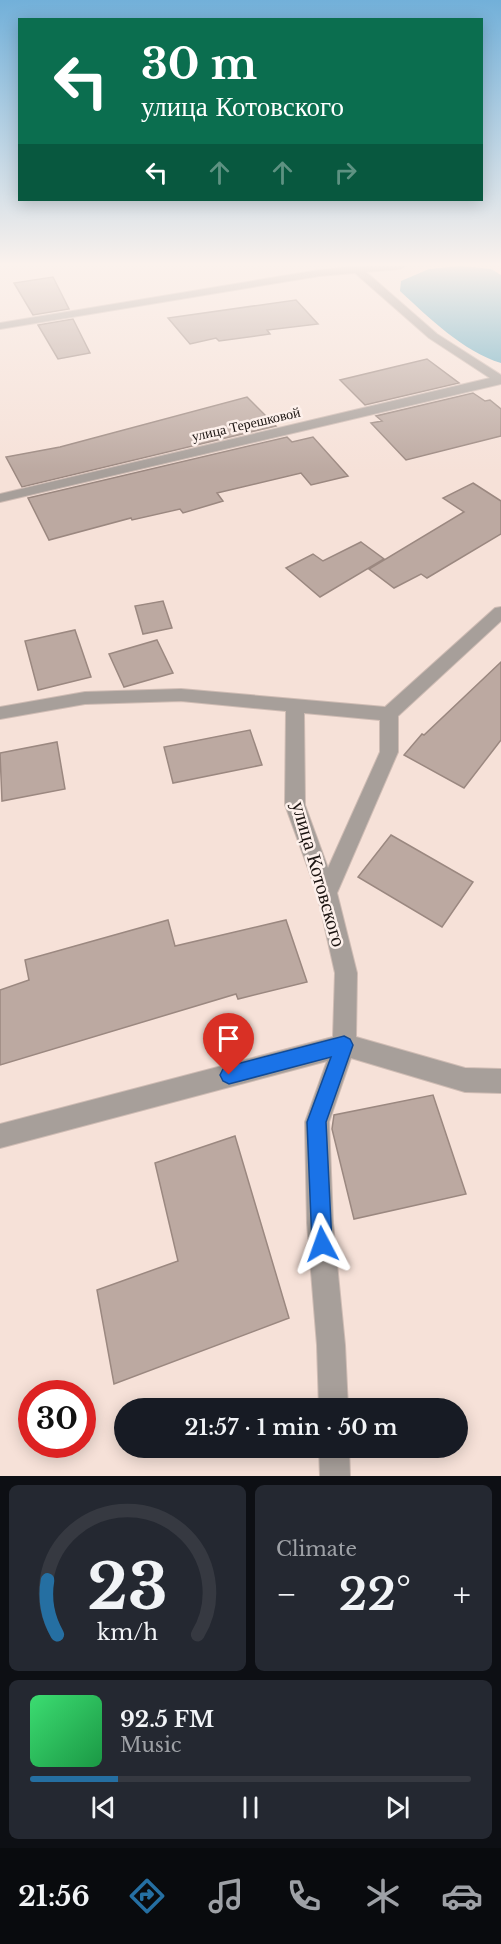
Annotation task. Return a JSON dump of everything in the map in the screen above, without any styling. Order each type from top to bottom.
[{"type":"street","points":[[432,335],[500,379]]},
{"type":"street","name":"улица Терешковой","points":[[0,498],[500,379]]},
{"type":"street","points":[[0,713],[85,698],[181,695],[389,714],[501,612]]},
{"type":"street","name":"улица Котовского","points":[[295,707],[295,805],[327,893],[346,973],[344,1045],[317,1122],[320,1223],[331,1345],[333,1398]]},
{"type":"street","points":[[327,893],[389,752],[389,714]]},
{"type":"street","points":[[0,1136],[344,1045],[465,1080],[501,1081]]},
{"type":"street","points":[[334,1458],[335,1476]]},
{"type":"water","points":[[451,335],[501,335],[501,363],[487,358]]},
{"type":"building","points":[[44,335],[81,335],[90,353],[58,359]]},
{"type":"building","points":[[182,335],[264,335],[219,341],[216,338],[190,344]]},
{"type":"building","points":[[427,359],[459,383],[365,405],[340,380]]},
{"type":"building","points":[[473,393],[485,401],[490,400],[501,409],[501,436],[406,460],[371,423],[382,421],[376,416]]},
{"type":"building","points":[[247,397],[276,426],[22,487],[6,457],[60,447]]},
{"type":"building","points":[[287,437],[292,442],[313,437],[348,476],[311,485],[301,473],[217,493],[223,501],[183,513],[180,509],[132,520],[131,518],[49,540],[28,498]]},
{"type":"building","points":[[473,483],[501,501],[501,534],[427,578],[421,574],[394,588],[369,569],[464,512],[443,498]]},
{"type":"building","points":[[361,542],[384,559],[320,597],[286,568],[313,554],[323,561]]},
{"type":"building","points":[[163,601],[172,628],[143,634],[135,606]]},
{"type":"building","points":[[75,630],[91,677],[38,690],[25,641]]},
{"type":"building","points":[[157,640],[173,673],[124,687],[109,654]]},
{"type":"building","points":[[501,662],[501,740],[464,788],[404,755],[422,734],[424,735]]},
{"type":"building","points":[[250,730],[262,765],[173,783],[164,747]]},
{"type":"building","points":[[57,742],[65,789],[2,801],[0,753]]},
{"type":"building","points":[[391,835],[473,882],[442,927],[358,877]]},
{"type":"building","points":[[168,920],[175,946],[286,920],[307,982],[238,999],[236,994],[0,1065],[0,990],[29,980],[25,960]]},
{"type":"building","points":[[433,1095],[466,1194],[354,1219],[332,1129],[334,1115]]},
{"type":"building","points":[[235,1136],[289,1318],[114,1384],[97,1290],[178,1261],[155,1163]]},
{"type":"route","points":[[229,1075],[344,1045],[317,1122],[322,1244]]}]
